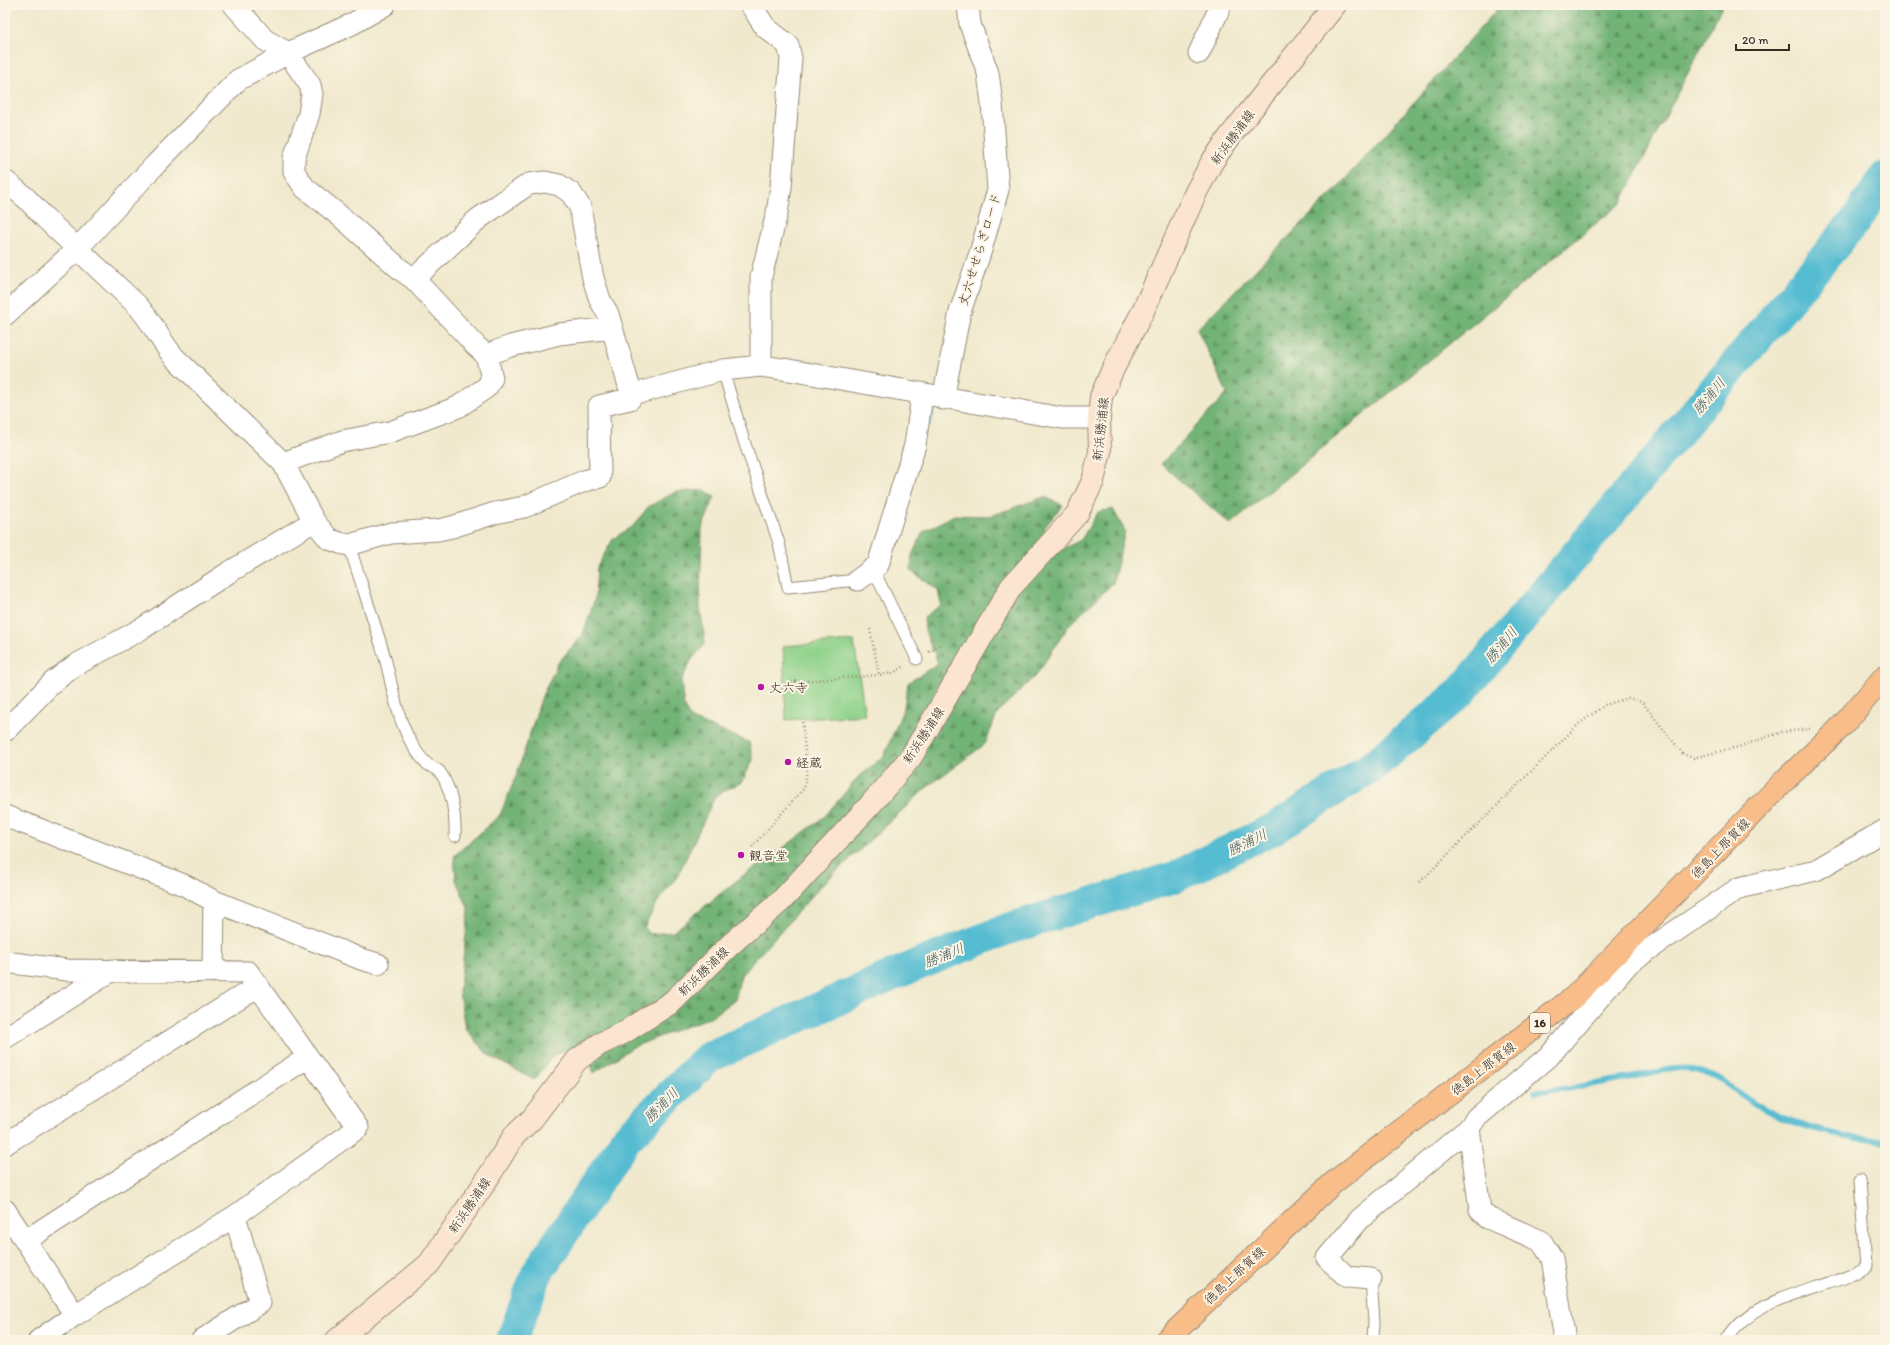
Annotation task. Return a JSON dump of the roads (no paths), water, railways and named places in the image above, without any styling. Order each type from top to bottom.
[{"type":"main road","name":"新浜勝浦線","points":[[337,1340],[429,1264],[484,1184],[514,1136],[532,1119],[577,1060],[600,1044],[624,1033],[672,1002],[731,944],[781,901],[891,781],[911,757],[1011,587],[1077,514],[1093,481],[1100,452],[1099,418],[1102,397],[1112,371],[1143,311],[1196,192],[1212,162],[1231,135],[1335,5]]},
{"type":"main road","name":"徳島上那賀線","points":[[1166,1340],[1333,1183],[1623,958],[1786,779],[1842,726],[1885,676]]},
{"type":"street","points":[[234,5],[265,40],[288,53],[310,85],[312,94],[309,114],[294,158],[294,172],[305,188],[340,216],[401,270],[414,279],[486,355],[492,378],[487,387],[458,407],[390,432],[342,441],[283,463]]},
{"type":"street","points":[[5,315],[77,249],[155,165],[238,80],[288,53],[352,24],[385,5]]},
{"type":"street","points":[[750,5],[765,27],[788,45],[791,58],[781,187],[777,213],[761,277],[761,366]]},
{"type":"street","name":"丈六せせらぎロード","points":[[943,398],[960,312],[981,250],[998,190],[992,103],[988,73],[970,24],[968,5]]},
{"type":"street","points":[[1199,53],[1221,5]]},
{"type":"street","points":[[5,181],[26,198],[77,249],[138,306],[151,321],[160,340],[174,357],[283,463],[314,521],[329,539],[349,545],[391,533],[438,530],[452,527],[495,513],[524,508],[584,481],[600,477],[599,406],[630,399],[633,392]]},
{"type":"street","points":[[414,279],[478,219],[529,184],[545,182],[559,185],[571,193],[580,207],[593,278],[600,300],[608,314],[629,386],[633,392]]},
{"type":"street","points":[[486,355],[511,346],[559,334],[612,328]]},
{"type":"street","points":[[633,392],[642,392],[723,370],[761,366],[1062,418],[1099,418]]},
{"type":"street","points":[[865,575],[878,565],[915,445],[922,395]]},
{"type":"street","points":[[5,731],[53,682],[74,666],[143,628],[228,573],[314,521]]},
{"type":"street","points":[[5,816],[184,885],[214,901],[361,959],[378,964]]},
{"type":"street","points":[[1371,1279],[1347,1277],[1327,1258],[1360,1219],[1469,1128],[1476,1118],[1551,1054],[1623,958],[1739,888],[1816,870],[1885,830]]},
{"type":"street","points":[[213,972],[214,901]]},
{"type":"street","points":[[5,962],[67,970],[248,972],[358,1128],[234,1216],[75,1315],[39,1340]]},
{"type":"street","points":[[5,1038],[113,970]]},
{"type":"street","points":[[5,1144],[258,986]]},
{"type":"street","points":[[25,1241],[308,1057]]},
{"type":"street","points":[[1469,1128],[1480,1210],[1488,1218],[1540,1241],[1552,1258],[1565,1340]]},
{"type":"street","points":[[5,1210],[75,1315]]},
{"type":"street","points":[[202,1340],[260,1303],[234,1216]]},
{"type":"lane","points":[[723,370],[744,441],[779,543],[788,587],[865,575],[917,659]]},
{"type":"lane","points":[[349,545],[375,624],[390,676],[393,695],[402,723],[414,750],[429,765],[439,771],[448,791],[456,820],[455,836]]},
{"type":"lane","points":[[1727,1340],[1732,1331],[1746,1318],[1774,1303],[1810,1288],[1855,1274],[1866,1267],[1860,1180]]},
{"type":"lane","points":[[1371,1279],[1374,1322],[1373,1340]]},
{"type":"waterway","name":"勝浦川","points":[[512,1340],[537,1273],[626,1139],[709,1057],[900,972],[1005,930],[1175,877],[1275,828],[1373,766],[1460,693],[1856,220],[1885,177]]},
{"type":"waterway","points":[[928,424],[935,400]]},
{"type":"waterway","points":[[1535,1092],[1628,1078],[1669,1069],[1694,1069],[1703,1071],[1721,1081],[1757,1105],[1777,1116],[1807,1127],[1840,1135],[1885,1141]]},
{"type":"place","name":"丈六寺","points":[[761,687]]},
{"type":"place","name":"経蔵","points":[[788,762]]},
{"type":"place","name":"観音堂","points":[[741,855]]}]
